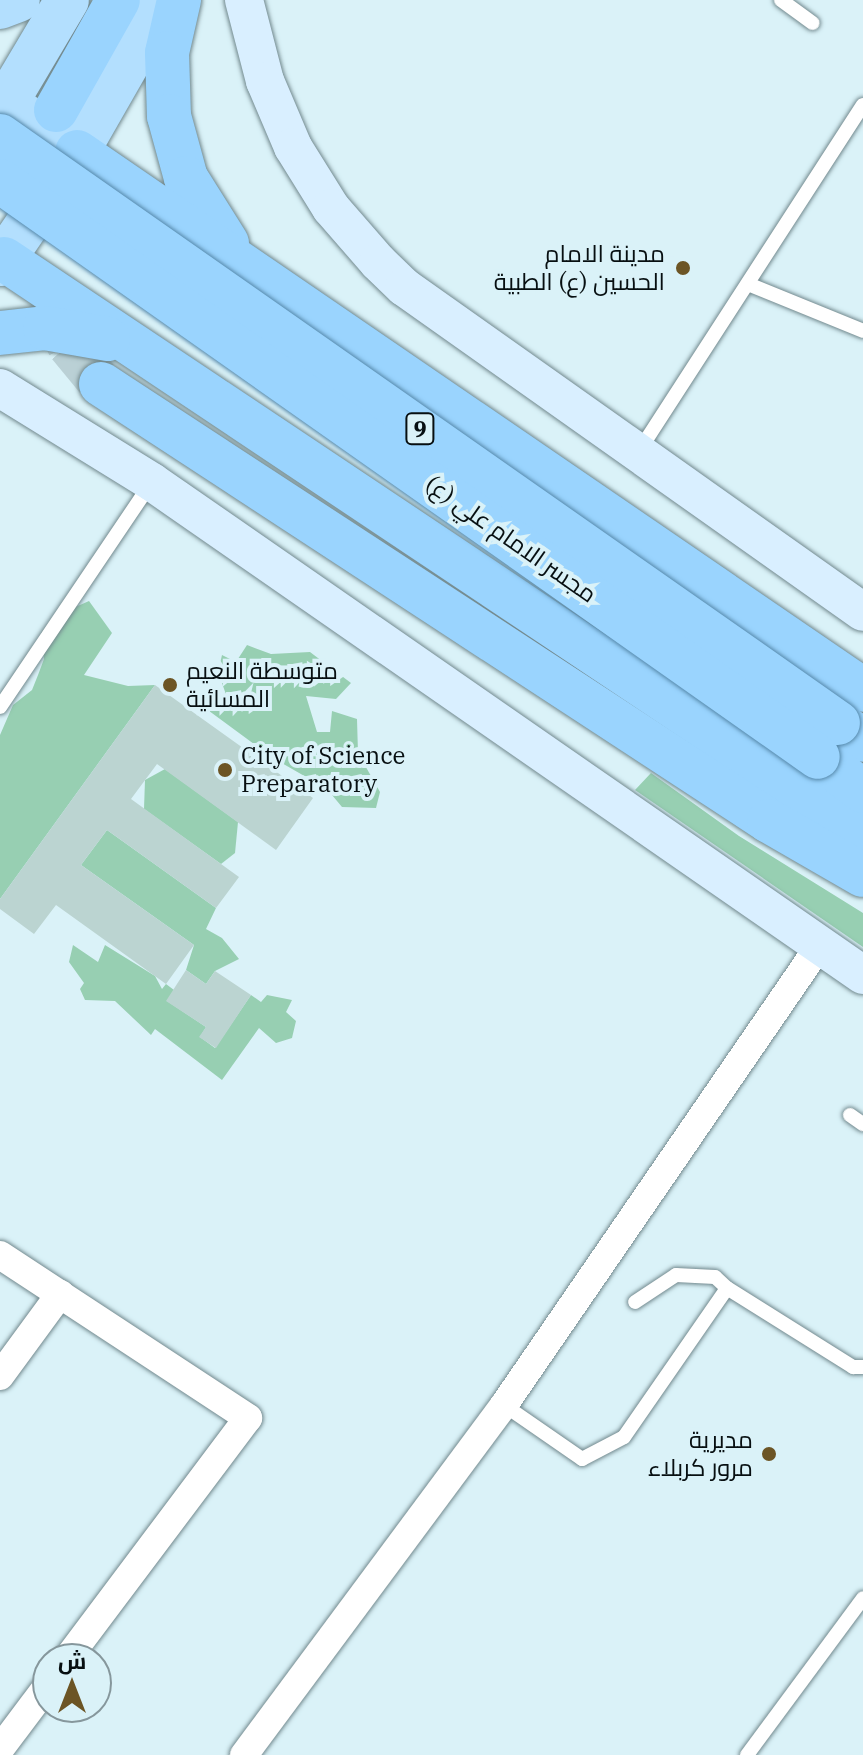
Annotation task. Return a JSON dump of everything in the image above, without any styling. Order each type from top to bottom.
[{"type":"highway","points":[[56,110],[118,0]]},
{"type":"highway","points":[[179,0],[166,85],[175,148],[200,207],[239,257],[263,278]]},
{"type":"highway","name":"مجسر الامام علي (ع)","points":[[2,113],[846,727],[863,791]]},
{"type":"highway","points":[[77,152],[329,324],[846,727]]},
{"type":"highway","name":"مجسر الامام علي (ع)","points":[[0,181],[846,727]]},
{"type":"highway","points":[[1,260],[863,833]]},
{"type":"highway","points":[[259,431],[329,324]]},
{"type":"highway","points":[[0,333],[73,330],[151,359]]},
{"type":"highway","points":[[101,384],[769,821],[863,875]]},
{"type":"main road","points":[[0,7],[18,0]]},
{"type":"main road","points":[[67,0],[2,113],[77,152]]},
{"type":"main road","points":[[1,260],[77,152],[164,0]]},
{"type":"main road","points":[[244,0],[278,114],[311,178],[353,236],[404,287],[863,612]]},
{"type":"main road","points":[[0,388],[152,482],[863,975]]},
{"type":"street","points":[[244,1755],[504,1405],[820,945]]},
{"type":"street","points":[[0,1255],[248,1418],[79,1643]]},
{"type":"street","points":[[0,1376],[60,1294]]},
{"type":"street","points":[[0,1749],[32,1706]]},
{"type":"lane","points":[[781,0],[813,23]]},
{"type":"lane","points":[[639,451],[863,105]]},
{"type":"lane","points":[[748,284],[863,331]]},
{"type":"lane","points":[[0,707],[152,482]]},
{"type":"lane","points":[[850,1115],[863,1124]]},
{"type":"lane","points":[[635,1302],[676,1275],[715,1277],[727,1288],[853,1367],[863,1367]]},
{"type":"lane","points":[[504,1405],[582,1459],[604,1450],[624,1437],[727,1288]]},
{"type":"lane","points":[[747,1755],[863,1598]]},
{"type":"green space","points":[[89,601],[112,633],[84,675],[128,686],[155,685],[0,899],[0,735],[13,705],[32,690],[44,659],[41,633],[53,617]]},
{"type":"green space","points":[[247,645],[271,654],[310,652],[351,683],[336,699],[306,696],[317,732],[330,732],[332,711],[357,719],[358,753],[380,792],[376,808],[342,807],[327,789],[273,758],[201,705],[228,700],[218,672],[222,655],[236,662]]},
{"type":"green space","points":[[165,769],[238,822],[235,853],[221,864],[144,809],[145,780]]},
{"type":"green space","points":[[651,773],[739,836],[863,913],[863,947],[635,790]]},
{"type":"green space","points":[[107,830],[216,908],[206,929],[222,938],[239,959],[215,971],[206,984],[186,970],[194,945],[81,865]]},
{"type":"green space","points":[[73,945],[98,962],[105,945],[155,976],[162,989],[166,984],[174,990],[167,1001],[206,1027],[200,1037],[215,1048],[251,995],[261,1002],[267,995],[292,1000],[286,1012],[296,1021],[292,1038],[276,1043],[259,1028],[222,1080],[155,1029],[151,1035],[115,1001],[85,1000],[80,989],[84,983],[69,962]]},
{"type":"building","points":[[155,685],[313,798],[276,850],[157,764],[131,799],[239,877],[216,908],[107,830],[81,865],[194,945],[166,984],[56,905],[34,934],[0,909],[0,899]]},
{"type":"building","points":[[186,970],[206,984],[215,971],[251,995],[216,1048],[199,1037],[206,1027],[166,1001]]},
{"type":"tunnel","points":[[49,306],[69,345],[101,384]]},
{"type":"place","name":"مدينة الامام الحسين (ع) الطبية","points":[[683,268]]},
{"type":"place","name":"متوسطة النعيم المسائية","points":[[170,685]]},
{"type":"place","name":"City of Science Preparatory","points":[[225,770]]},
{"type":"place","name":"مديرية مرور كربلاء","points":[[769,1454]]}]
